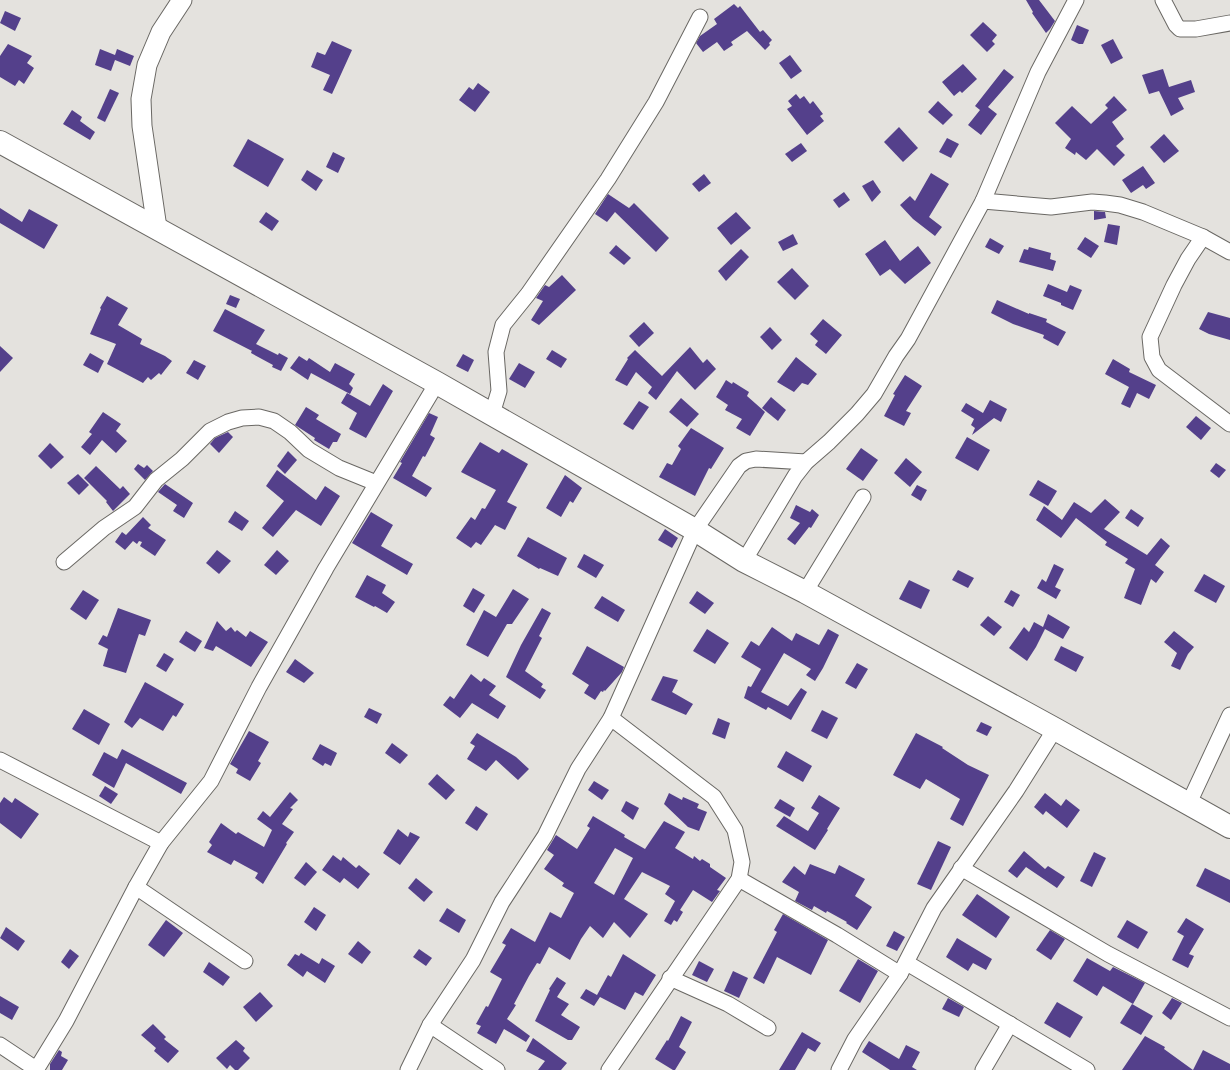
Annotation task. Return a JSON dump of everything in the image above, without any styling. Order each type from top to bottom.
[{"type":"main road","points":[[0,142],[437,383],[695,530],[744,560],[1055,729],[1230,827]]},
{"type":"street","points":[[157,228],[142,126],[141,100],[146,65],[161,32],[182,0]]},
{"type":"street","points":[[744,560],[795,476],[806,462],[857,414],[874,394],[896,356],[908,339],[983,201],[1038,72],[1076,0]]},
{"type":"street","points":[[1163,0],[1176,25],[1180,29],[1196,29],[1230,23]]},
{"type":"street","points":[[492,414],[498,391],[496,352],[503,325],[532,287],[608,179],[656,102],[700,17]]},
{"type":"street","points":[[983,201],[1051,207],[1092,202],[1105,203],[1143,212],[1203,237],[1230,252]]},
{"type":"street","points":[[1203,237],[1188,259],[1174,284],[1150,337],[1152,357],[1159,370],[1230,424]]},
{"type":"street","points":[[0,1045],[36,1069],[66,1021],[136,887],[161,843],[211,781],[258,687],[376,483],[437,383]]},
{"type":"street","points":[[64,562],[104,528],[135,507],[156,480],[182,459],[210,431],[228,422],[242,418],[259,417],[274,421],[290,432],[309,450],[339,468],[376,483]]},
{"type":"street","points":[[408,1070],[430,1025],[473,960],[502,902],[545,836],[578,769],[612,718],[695,530],[739,466],[746,461],[756,459],[806,462]]},
{"type":"street","points":[[805,592],[863,497]]},
{"type":"street","points":[[1189,803],[1230,715]]},
{"type":"street","points":[[609,1070],[670,978],[739,879],[742,862],[735,830],[714,797],[612,718]]},
{"type":"street","points":[[839,1070],[855,1040],[904,969],[934,908],[1016,791],[1055,729]]},
{"type":"street","points":[[0,760],[161,843]]},
{"type":"street","points":[[961,868],[1108,954],[1230,1018]]},
{"type":"street","points":[[739,879],[837,935],[1010,1024],[1087,1070]]},
{"type":"street","points":[[136,887],[245,961]]},
{"type":"street","points":[[670,978],[728,1004],[768,1028]]},
{"type":"street","points":[[983,1070],[1010,1024]]},
{"type":"street","points":[[430,1025],[497,1070]]},
{"type":"building","points":[[1026,0],[1039,0],[1055,21],[1046,33],[1032,13],[1033,12]]},
{"type":"building","points":[[734,4],[738,8],[740,6],[760,32],[763,30],[772,40],[769,43],[770,45],[765,50],[747,31],[731,42],[733,45],[724,51],[717,42],[703,52],[696,43],[700,36],[717,24],[714,19]]},
{"type":"building","points":[[5,11],[21,18],[15,31],[0,23]]},
{"type":"building","points":[[983,22],[997,35],[992,41],[995,44],[987,52],[970,35]]},
{"type":"building","points":[[1077,25],[1089,30],[1083,44],[1079,44],[1071,40]]},
{"type":"building","points":[[1113,39],[1123,58],[1111,64],[1101,45]]},
{"type":"building","points":[[332,41],[352,50],[332,94],[323,90],[330,75],[311,67],[317,52],[325,55]]},
{"type":"building","points":[[8,44],[32,56],[27,63],[34,68],[24,84],[19,80],[15,86],[0,77],[0,56]]},
{"type":"building","points":[[100,49],[115,55],[117,49],[134,56],[130,66],[115,60],[111,71],[95,65]]},
{"type":"building","points":[[790,55],[802,71],[791,79],[779,63]]},
{"type":"building","points":[[963,64],[977,79],[962,93],[960,91],[954,96],[942,82]]},
{"type":"building","points":[[1004,69],[1014,77],[988,107],[997,114],[981,135],[968,125],[980,110],[975,106]]},
{"type":"building","points":[[1163,69],[1169,87],[1191,80],[1195,92],[1178,98],[1184,109],[1171,116],[1159,91],[1149,94],[1142,75]]},
{"type":"building","points":[[478,83],[490,92],[475,112],[459,100],[469,87],[473,90]]},
{"type":"building","points":[[110,89],[119,93],[105,122],[97,118]]},
{"type":"building","points":[[796,94],[800,99],[804,96],[810,104],[813,101],[823,114],[820,116],[824,121],[807,135],[787,109],[792,106],[788,101]]},
{"type":"building","points":[[1114,96],[1127,110],[1112,122],[1124,139],[1116,146],[1125,155],[1114,166],[1097,149],[1086,160],[1076,152],[1075,155],[1065,148],[1071,139],[1055,123],[1072,106],[1091,124],[1108,108],[1105,105]]},
{"type":"building","points":[[938,101],[953,115],[943,125],[928,112]]},
{"type":"building","points":[[72,110],[82,117],[80,121],[95,132],[90,140],[63,124]]},
{"type":"building","points":[[899,127],[918,148],[903,162],[884,142]]},
{"type":"building","points":[[1164,134],[1179,151],[1164,163],[1150,147]]},
{"type":"building","points":[[947,138],[959,144],[951,158],[939,152]]},
{"type":"building","points":[[248,139],[284,159],[268,187],[233,166]]},
{"type":"building","points":[[801,143],[807,151],[792,162],[785,154]]},
{"type":"building","points":[[333,152],[345,158],[338,173],[326,167]]},
{"type":"building","points":[[1143,166],[1155,183],[1146,189],[1143,185],[1131,193],[1122,180]]},
{"type":"building","points":[[307,170],[323,180],[316,191],[301,180]]},
{"type":"building","points":[[931,173],[949,184],[929,217],[942,227],[935,236],[913,219],[900,205],[910,196],[915,201]]},
{"type":"building","points":[[704,174],[711,183],[699,192],[692,184]]},
{"type":"building","points":[[873,180],[881,192],[872,202],[862,186]]},
{"type":"building","points":[[844,192],[850,200],[839,208],[833,200]]},
{"type":"building","points":[[608,194],[629,208],[634,203],[669,238],[656,252],[615,212],[607,222],[595,214]]},
{"type":"building","points":[[0,208],[22,222],[29,209],[58,225],[44,249],[0,223]]},
{"type":"building","points":[[1094,211],[1105,212],[1106,218],[1094,220]]},
{"type":"building","points":[[266,212],[279,221],[272,231],[259,222]]},
{"type":"building","points":[[736,212],[751,228],[731,245],[717,228]]},
{"type":"building","points":[[1108,224],[1120,226],[1117,245],[1104,242]]},
{"type":"building","points":[[793,234],[798,244],[783,251],[778,242]]},
{"type":"building","points":[[1085,237],[1099,246],[1091,258],[1077,249]]},
{"type":"building","points":[[990,238],[1004,246],[999,254],[985,247]]},
{"type":"building","points":[[885,240],[900,261],[918,246],[931,263],[905,284],[890,269],[880,276],[865,254]]},
{"type":"building","points":[[616,245],[631,258],[624,265],[609,253]]},
{"type":"building","points":[[1029,247],[1051,253],[1050,259],[1056,261],[1053,271],[1019,262],[1024,249],[1028,250]]},
{"type":"building","points":[[741,249],[749,257],[726,281],[718,271]]},
{"type":"building","points":[[792,268],[809,286],[795,300],[777,282]]},
{"type":"building","points":[[562,275],[576,290],[539,325],[531,320],[543,301],[536,298],[545,285],[549,287]]},
{"type":"building","points":[[1048,284],[1067,292],[1070,285],[1082,290],[1073,310],[1061,305],[1061,303],[1043,296]]},
{"type":"building","points":[[230,295],[240,299],[236,308],[226,304]]},
{"type":"building","points":[[107,296],[128,308],[118,325],[142,339],[140,344],[172,361],[161,375],[159,373],[151,380],[148,377],[143,383],[107,364],[116,344],[90,334],[101,309],[100,308]]},
{"type":"building","points":[[997,300],[1029,314],[1047,319],[1046,322],[1066,332],[1058,346],[1043,338],[1044,335],[1013,324],[991,313]]},
{"type":"building","points":[[225,309],[265,330],[256,344],[278,355],[279,353],[288,358],[281,371],[272,367],[273,365],[251,353],[252,351],[213,331]]},
{"type":"building","points":[[1208,312],[1230,318],[1230,340],[1209,334],[1199,329]]},
{"type":"building","points":[[823,319],[842,335],[826,354],[815,345],[818,341],[810,334]]},
{"type":"building","points":[[644,322],[654,333],[639,347],[629,336]]},
{"type":"building","points":[[770,327],[782,340],[772,350],[760,337]]},
{"type":"building","points":[[0,346],[13,358],[0,372]]},
{"type":"building","points":[[690,347],[703,363],[707,359],[716,369],[695,390],[677,371],[656,400],[648,393],[652,387],[636,372],[627,386],[615,380],[628,359],[627,358],[635,350],[662,376]]},
{"type":"building","points":[[552,350],[567,359],[561,368],[546,359]]},
{"type":"building","points":[[90,353],[104,361],[98,373],[83,365]]},
{"type":"building","points":[[463,354],[474,360],[468,372],[456,366]]},
{"type":"building","points":[[299,356],[307,361],[309,358],[330,372],[335,363],[355,374],[349,384],[353,388],[350,394],[311,373],[308,380],[290,368]]},
{"type":"building","points":[[796,357],[817,374],[808,385],[802,383],[794,392],[777,382]]},
{"type":"building","points":[[1113,359],[1130,369],[1129,372],[1156,385],[1149,399],[1137,393],[1130,408],[1121,404],[1129,387],[1105,374]]},
{"type":"building","points":[[194,360],[206,366],[198,380],[186,373]]},
{"type":"building","points":[[519,363],[535,372],[525,388],[509,379]]},
{"type":"building","points":[[905,375],[922,386],[906,411],[911,413],[904,426],[884,416],[895,395],[893,394]]},
{"type":"building","points":[[726,380],[732,384],[733,382],[749,392],[747,396],[765,412],[750,436],[736,428],[742,419],[725,410],[728,405],[716,397]]},
{"type":"building","points":[[383,384],[393,391],[366,438],[349,429],[357,413],[341,403],[347,393],[370,406]]},
{"type":"building","points":[[771,397],[786,410],[778,421],[762,408]]},
{"type":"building","points":[[681,398],[699,414],[687,427],[669,412]]},
{"type":"building","points":[[990,400],[1007,409],[1001,422],[994,418],[972,435],[975,428],[971,425],[974,419],[961,411],[966,403],[983,413]]},
{"type":"building","points":[[639,401],[649,407],[633,430],[623,424]]},
{"type":"building","points":[[306,407],[319,415],[316,419],[341,434],[337,442],[333,442],[329,449],[314,440],[315,438],[295,425]]},
{"type":"building","points":[[103,412],[121,424],[116,431],[127,441],[116,453],[102,440],[90,455],[81,447],[92,434],[89,432]]},
{"type":"building","points":[[429,413],[438,417],[430,435],[435,438],[425,457],[423,456],[412,476],[432,488],[426,497],[393,478],[402,463],[400,462]]},
{"type":"building","points":[[1196,416],[1211,428],[1201,440],[1186,427]]},
{"type":"building","points":[[691,428],[724,448],[711,469],[709,468],[695,496],[659,477],[667,463],[672,465],[681,449],[678,446]]},
{"type":"building","points":[[228,432],[233,437],[219,453],[210,444],[215,438]]},
{"type":"building","points":[[967,437],[990,450],[978,471],[955,458]]},
{"type":"building","points":[[480,442],[499,453],[502,449],[528,464],[507,502],[517,507],[505,530],[495,525],[481,545],[476,542],[471,548],[456,538],[471,517],[475,520],[482,508],[485,509],[496,490],[461,472]]},
{"type":"building","points":[[50,443],[64,457],[51,469],[38,456]]},
{"type":"building","points":[[861,448],[878,460],[863,481],[846,469]]},
{"type":"building","points":[[288,451],[297,460],[285,474],[277,466]]},
{"type":"building","points":[[906,458],[922,472],[910,487],[894,473]]},
{"type":"building","points":[[1216,463],[1226,470],[1219,478],[1210,471]]},
{"type":"building","points":[[138,464],[144,468],[147,465],[153,471],[145,480],[134,469]]},
{"type":"building","points":[[96,466],[120,489],[123,486],[130,494],[113,511],[106,502],[107,501],[84,478]]},
{"type":"building","points":[[277,470],[316,500],[325,486],[340,496],[321,526],[296,510],[273,537],[262,528],[284,501],[266,486]]},
{"type":"building","points":[[78,474],[89,485],[79,495],[67,483]]},
{"type":"building","points":[[565,475],[582,488],[573,503],[570,501],[561,517],[546,508]]},
{"type":"building","points":[[1038,480],[1057,491],[1048,506],[1029,495]]},
{"type":"building","points":[[165,484],[193,503],[184,518],[173,511],[177,505],[158,492]]},
{"type":"building","points":[[917,485],[927,490],[921,501],[911,495]]},
{"type":"building","points":[[1105,499],[1120,512],[1104,529],[1147,555],[1161,538],[1170,546],[1155,565],[1164,572],[1156,583],[1151,579],[1141,605],[1124,598],[1135,569],[1125,563],[1128,559],[1105,545],[1107,542],[1076,518],[1061,538],[1036,520],[1044,506],[1062,520],[1074,502],[1091,513]]},
{"type":"building","points":[[796,505],[810,512],[812,509],[819,515],[811,528],[809,527],[795,545],[787,539],[800,523],[790,518]]},
{"type":"building","points":[[1131,509],[1144,518],[1138,527],[1125,518]]},
{"type":"building","points":[[235,511],[249,521],[242,531],[228,522]]},
{"type":"building","points":[[371,512],[393,525],[381,546],[413,564],[407,575],[352,543]]},
{"type":"building","points":[[143,517],[151,525],[148,528],[166,540],[155,556],[140,546],[142,542],[139,541],[137,544],[133,541],[125,550],[115,542],[122,532],[126,535]]},
{"type":"building","points":[[665,529],[678,538],[672,548],[658,540]]},
{"type":"building","points":[[528,537],[567,558],[558,576],[540,568],[539,569],[517,556]]},
{"type":"building","points":[[217,550],[231,561],[219,574],[206,563]]},
{"type":"building","points":[[277,550],[289,561],[276,575],[264,565]]},
{"type":"building","points":[[584,554],[604,565],[596,578],[577,567]]},
{"type":"building","points":[[1054,564],[1064,569],[1055,587],[1061,590],[1056,599],[1037,588],[1042,579],[1046,582]]},
{"type":"building","points":[[958,570],[974,578],[968,588],[952,580]]},
{"type":"building","points":[[1204,574],[1225,586],[1216,603],[1194,591]]},
{"type":"building","points":[[367,575],[386,585],[382,593],[395,602],[387,613],[355,597]]},
{"type":"building","points":[[909,580],[930,590],[921,609],[899,599]]},
{"type":"building","points":[[473,588],[485,595],[474,613],[463,606]]},
{"type":"building","points":[[513,589],[529,599],[512,624],[507,624],[488,657],[466,645],[484,610],[496,617]]},
{"type":"building","points":[[83,590],[99,600],[86,620],[70,609]]},
{"type":"building","points":[[1011,590],[1020,595],[1013,607],[1004,602]]},
{"type":"building","points":[[697,591],[714,603],[705,614],[689,603]]},
{"type":"building","points":[[602,596],[625,610],[618,622],[594,608]]},
{"type":"building","points":[[118,608],[151,620],[145,636],[139,634],[126,673],[103,666],[108,649],[98,644],[103,635],[107,637]]},
{"type":"building","points":[[542,608],[551,613],[539,636],[542,638],[525,671],[543,684],[541,687],[546,690],[540,699],[506,677],[521,645]]},
{"type":"building","points":[[1048,614],[1070,627],[1063,639],[1045,629],[1027,661],[1009,648],[1024,627],[1029,632],[1034,622],[1043,627]]},
{"type":"building","points":[[988,616],[1002,627],[994,636],[980,625]]},
{"type":"building","points":[[217,621],[226,631],[231,627],[235,632],[237,630],[246,637],[250,631],[268,642],[251,667],[216,646],[213,651],[204,648]]},
{"type":"building","points":[[772,627],[792,641],[796,633],[819,645],[828,629],[839,635],[815,681],[806,675],[811,669],[784,653],[761,692],[788,706],[801,688],[807,692],[791,720],[768,707],[766,710],[744,698],[748,686],[751,687],[761,669],[741,657],[751,641],[759,646]]},
{"type":"building","points":[[707,629],[729,643],[715,664],[693,651]]},
{"type":"building","points":[[186,631],[202,641],[195,652],[179,642]]},
{"type":"building","points":[[1174,631],[1194,647],[1188,654],[1180,670],[1171,666],[1177,653],[1164,642]]},
{"type":"building","points":[[587,646],[624,667],[622,672],[605,691],[601,691],[595,700],[584,693],[589,685],[572,674]]},
{"type":"building","points":[[1061,646],[1084,657],[1076,672],[1054,660]]},
{"type":"building","points":[[164,653],[174,659],[166,672],[156,666]]},
{"type":"building","points":[[295,659],[314,673],[304,683],[286,672]]},
{"type":"building","points":[[857,663],[868,669],[856,689],[845,683]]},
{"type":"building","points":[[471,674],[481,682],[484,678],[496,686],[489,695],[506,706],[498,719],[472,703],[460,718],[443,705],[450,696],[454,699]]},
{"type":"building","points":[[663,676],[678,680],[672,692],[693,704],[686,715],[651,700]]},
{"type":"building","points":[[145,682],[184,704],[176,717],[173,715],[163,731],[140,718],[132,728],[124,722]]},
{"type":"building","points":[[369,708],[382,714],[377,724],[364,717]]},
{"type":"building","points":[[84,709],[110,724],[99,745],[72,729]]},
{"type":"building","points":[[822,710],[838,718],[827,739],[811,731]]},
{"type":"building","points":[[718,718],[730,723],[725,739],[712,734]]},
{"type":"building","points":[[981,722],[992,727],[987,736],[976,731]]},
{"type":"building","points":[[249,731],[269,742],[258,761],[261,763],[250,781],[236,773],[238,769],[230,764]]},
{"type":"building","points":[[477,733],[516,757],[529,769],[518,780],[496,760],[486,771],[467,759],[475,746],[470,743]]},
{"type":"building","points":[[916,733],[943,747],[942,748],[968,765],[989,775],[963,826],[950,819],[960,799],[926,779],[920,789],[893,775]]},
{"type":"building","points":[[392,743],[408,755],[400,764],[385,753]]},
{"type":"building","points":[[320,744],[337,753],[331,766],[325,763],[323,766],[312,759]]},
{"type":"building","points":[[122,749],[187,783],[181,794],[126,763],[114,788],[92,775],[104,752],[117,759]]},
{"type":"building","points":[[786,751],[812,766],[803,782],[777,767]]},
{"type":"building","points":[[437,774],[455,790],[446,800],[428,784]]},
{"type":"building","points":[[594,781],[609,790],[602,800],[588,790]]},
{"type":"building","points":[[105,786],[118,794],[111,804],[99,796]]},
{"type":"building","points":[[290,792],[298,800],[290,808],[293,809],[282,824],[294,832],[286,843],[287,844],[263,884],[255,878],[258,873],[234,860],[231,865],[207,852],[212,845],[209,842],[221,823],[236,834],[238,832],[264,847],[272,830],[257,819],[263,811],[270,817]]},
{"type":"building","points":[[669,793],[682,800],[683,797],[699,804],[697,808],[707,812],[699,831],[688,827],[664,804]]},
{"type":"building","points":[[1045,793],[1061,806],[1066,799],[1080,810],[1067,828],[1046,811],[1043,815],[1034,807]]},
{"type":"building","points":[[819,795],[840,808],[815,850],[776,826],[784,816],[808,831],[819,813],[811,808]]},
{"type":"building","points":[[4,797],[12,803],[15,798],[39,814],[21,839],[0,823],[0,803]]},
{"type":"building","points":[[780,799],[795,808],[790,817],[774,808]]},
{"type":"building","points":[[626,801],[639,808],[633,820],[621,811]]},
{"type":"building","points":[[476,806],[488,814],[477,831],[465,823]]},
{"type":"building","points":[[593,816],[645,849],[664,821],[685,832],[675,848],[693,859],[694,856],[700,861],[702,859],[710,864],[710,867],[726,878],[717,890],[720,891],[712,902],[693,890],[680,910],[683,912],[677,922],[674,920],[671,925],[664,921],[675,901],[665,894],[670,886],[642,872],[624,899],[648,914],[630,938],[614,922],[603,938],[590,926],[570,960],[549,947],[540,964],[537,963],[529,976],[514,1004],[516,1005],[507,1019],[530,1036],[526,1042],[504,1029],[496,1044],[477,1033],[481,1026],[476,1024],[486,1006],[488,1007],[502,979],[490,972],[506,945],[502,943],[511,928],[535,942],[550,912],[561,918],[574,893],[562,886],[564,883],[544,869],[554,855],[547,850],[556,835],[577,849],[590,828],[587,826]],"holes":[[[615,848],[633,858],[614,895],[594,883]]]},
{"type":"building","points":[[398,829],[408,837],[410,832],[420,837],[400,865],[383,853]]},
{"type":"building","points":[[938,841],[951,847],[931,890],[917,884]]},
{"type":"building","points":[[1024,851],[1045,869],[1048,866],[1065,877],[1057,888],[1026,867],[1017,878],[1008,871]]},
{"type":"building","points":[[1094,852],[1106,858],[1092,887],[1080,881]]},
{"type":"building","points":[[333,855],[341,861],[343,857],[356,868],[359,865],[370,874],[358,889],[344,878],[340,883],[322,870]]},
{"type":"building","points":[[306,862],[317,872],[305,886],[294,878]]},
{"type":"building","points":[[810,864],[835,874],[839,865],[865,879],[855,896],[872,907],[857,930],[846,923],[847,922],[827,911],[826,913],[814,906],[812,910],[795,901],[799,892],[782,882],[794,866],[805,875]]},
{"type":"building","points":[[1205,868],[1230,880],[1230,903],[1196,886]]},
{"type":"building","points":[[416,878],[433,892],[424,902],[408,888]]},
{"type":"building","points":[[977,894],[1010,917],[996,938],[962,915]]},
{"type":"building","points":[[314,907],[326,915],[316,931],[304,922]]},
{"type":"building","points":[[447,908],[466,920],[459,933],[439,921]]},
{"type":"building","points":[[783,914],[828,940],[811,975],[777,957],[764,984],[753,978],[777,932],[774,930]]},
{"type":"building","points":[[1186,918],[1204,929],[1189,954],[1194,956],[1188,968],[1172,960],[1184,936],[1177,932]]},
{"type":"building","points":[[166,920],[183,933],[164,957],[148,945]]},
{"type":"building","points":[[1127,920],[1148,932],[1138,949],[1117,937]]},
{"type":"building","points":[[6,927],[25,941],[18,951],[0,938]]},
{"type":"building","points":[[1050,930],[1065,939],[1051,960],[1036,950]]},
{"type":"building","points":[[894,931],[905,937],[897,951],[886,946]]},
{"type":"building","points":[[957,938],[992,959],[986,970],[973,963],[968,971],[946,957]]},
{"type":"building","points":[[358,941],[371,952],[362,964],[348,954]]},
{"type":"building","points":[[70,949],[79,956],[69,969],[61,962]]},
{"type":"building","points":[[419,949],[432,958],[426,966],[413,957]]},
{"type":"building","points":[[301,953],[319,964],[322,958],[335,966],[325,983],[307,971],[303,977],[287,965],[295,954],[299,956]]},
{"type":"building","points":[[623,954],[656,975],[643,996],[635,992],[625,1010],[600,997],[594,1006],[580,998],[586,989],[597,995],[608,975],[611,977]]},
{"type":"building","points":[[1087,958],[1110,971],[1113,967],[1145,983],[1133,1004],[1103,986],[1097,996],[1073,981]]},
{"type":"building","points":[[858,959],[878,971],[860,1003],[839,991]]},
{"type":"building","points":[[699,961],[714,969],[707,982],[692,975]]},
{"type":"building","points":[[209,962],[230,977],[223,986],[203,972]]},
{"type":"building","points":[[733,971],[748,978],[739,998],[724,991]]},
{"type":"building","points":[[557,977],[566,983],[557,997],[569,1004],[561,1015],[580,1027],[572,1040],[568,1040],[535,1021],[550,990],[549,989]]},
{"type":"building","points":[[260,992],[273,1006],[256,1022],[243,1007]]},
{"type":"building","points":[[0,996],[19,1007],[12,1020],[0,1013]]},
{"type":"building","points":[[948,998],[964,1007],[959,1017],[942,1009]]},
{"type":"building","points":[[1172,998],[1182,1003],[1171,1020],[1162,1013]]},
{"type":"building","points":[[1057,1002],[1083,1017],[1070,1038],[1044,1023]]},
{"type":"building","points":[[1132,1004],[1153,1016],[1141,1035],[1120,1023]]},
{"type":"building","points":[[681,1016],[692,1022],[679,1047],[686,1052],[675,1070],[673,1070],[655,1059],[667,1040],[668,1041]]},
{"type":"building","points":[[153,1024],[166,1037],[164,1039],[179,1051],[168,1063],[154,1051],[156,1048],[141,1035]]},
{"type":"building","points":[[802,1032],[821,1043],[815,1052],[808,1048],[795,1070],[779,1070]]},
{"type":"building","points":[[1145,1036],[1165,1047],[1164,1049],[1193,1070],[1122,1070]]},
{"type":"building","points":[[533,1038],[567,1063],[561,1070],[538,1070],[545,1061],[526,1051]]},
{"type":"building","points":[[236,1040],[245,1048],[243,1051],[250,1058],[238,1070],[235,1070],[230,1065],[227,1069],[216,1058]]},
{"type":"building","points":[[869,1041],[899,1059],[906,1045],[920,1052],[912,1067],[917,1070],[890,1070],[862,1052]]},
{"type":"building","points":[[59,1050],[62,1052],[61,1056],[68,1060],[62,1070],[50,1070],[50,1064]]},
{"type":"building","points":[[1203,1050],[1230,1064],[1230,1070],[1193,1070]]}]
